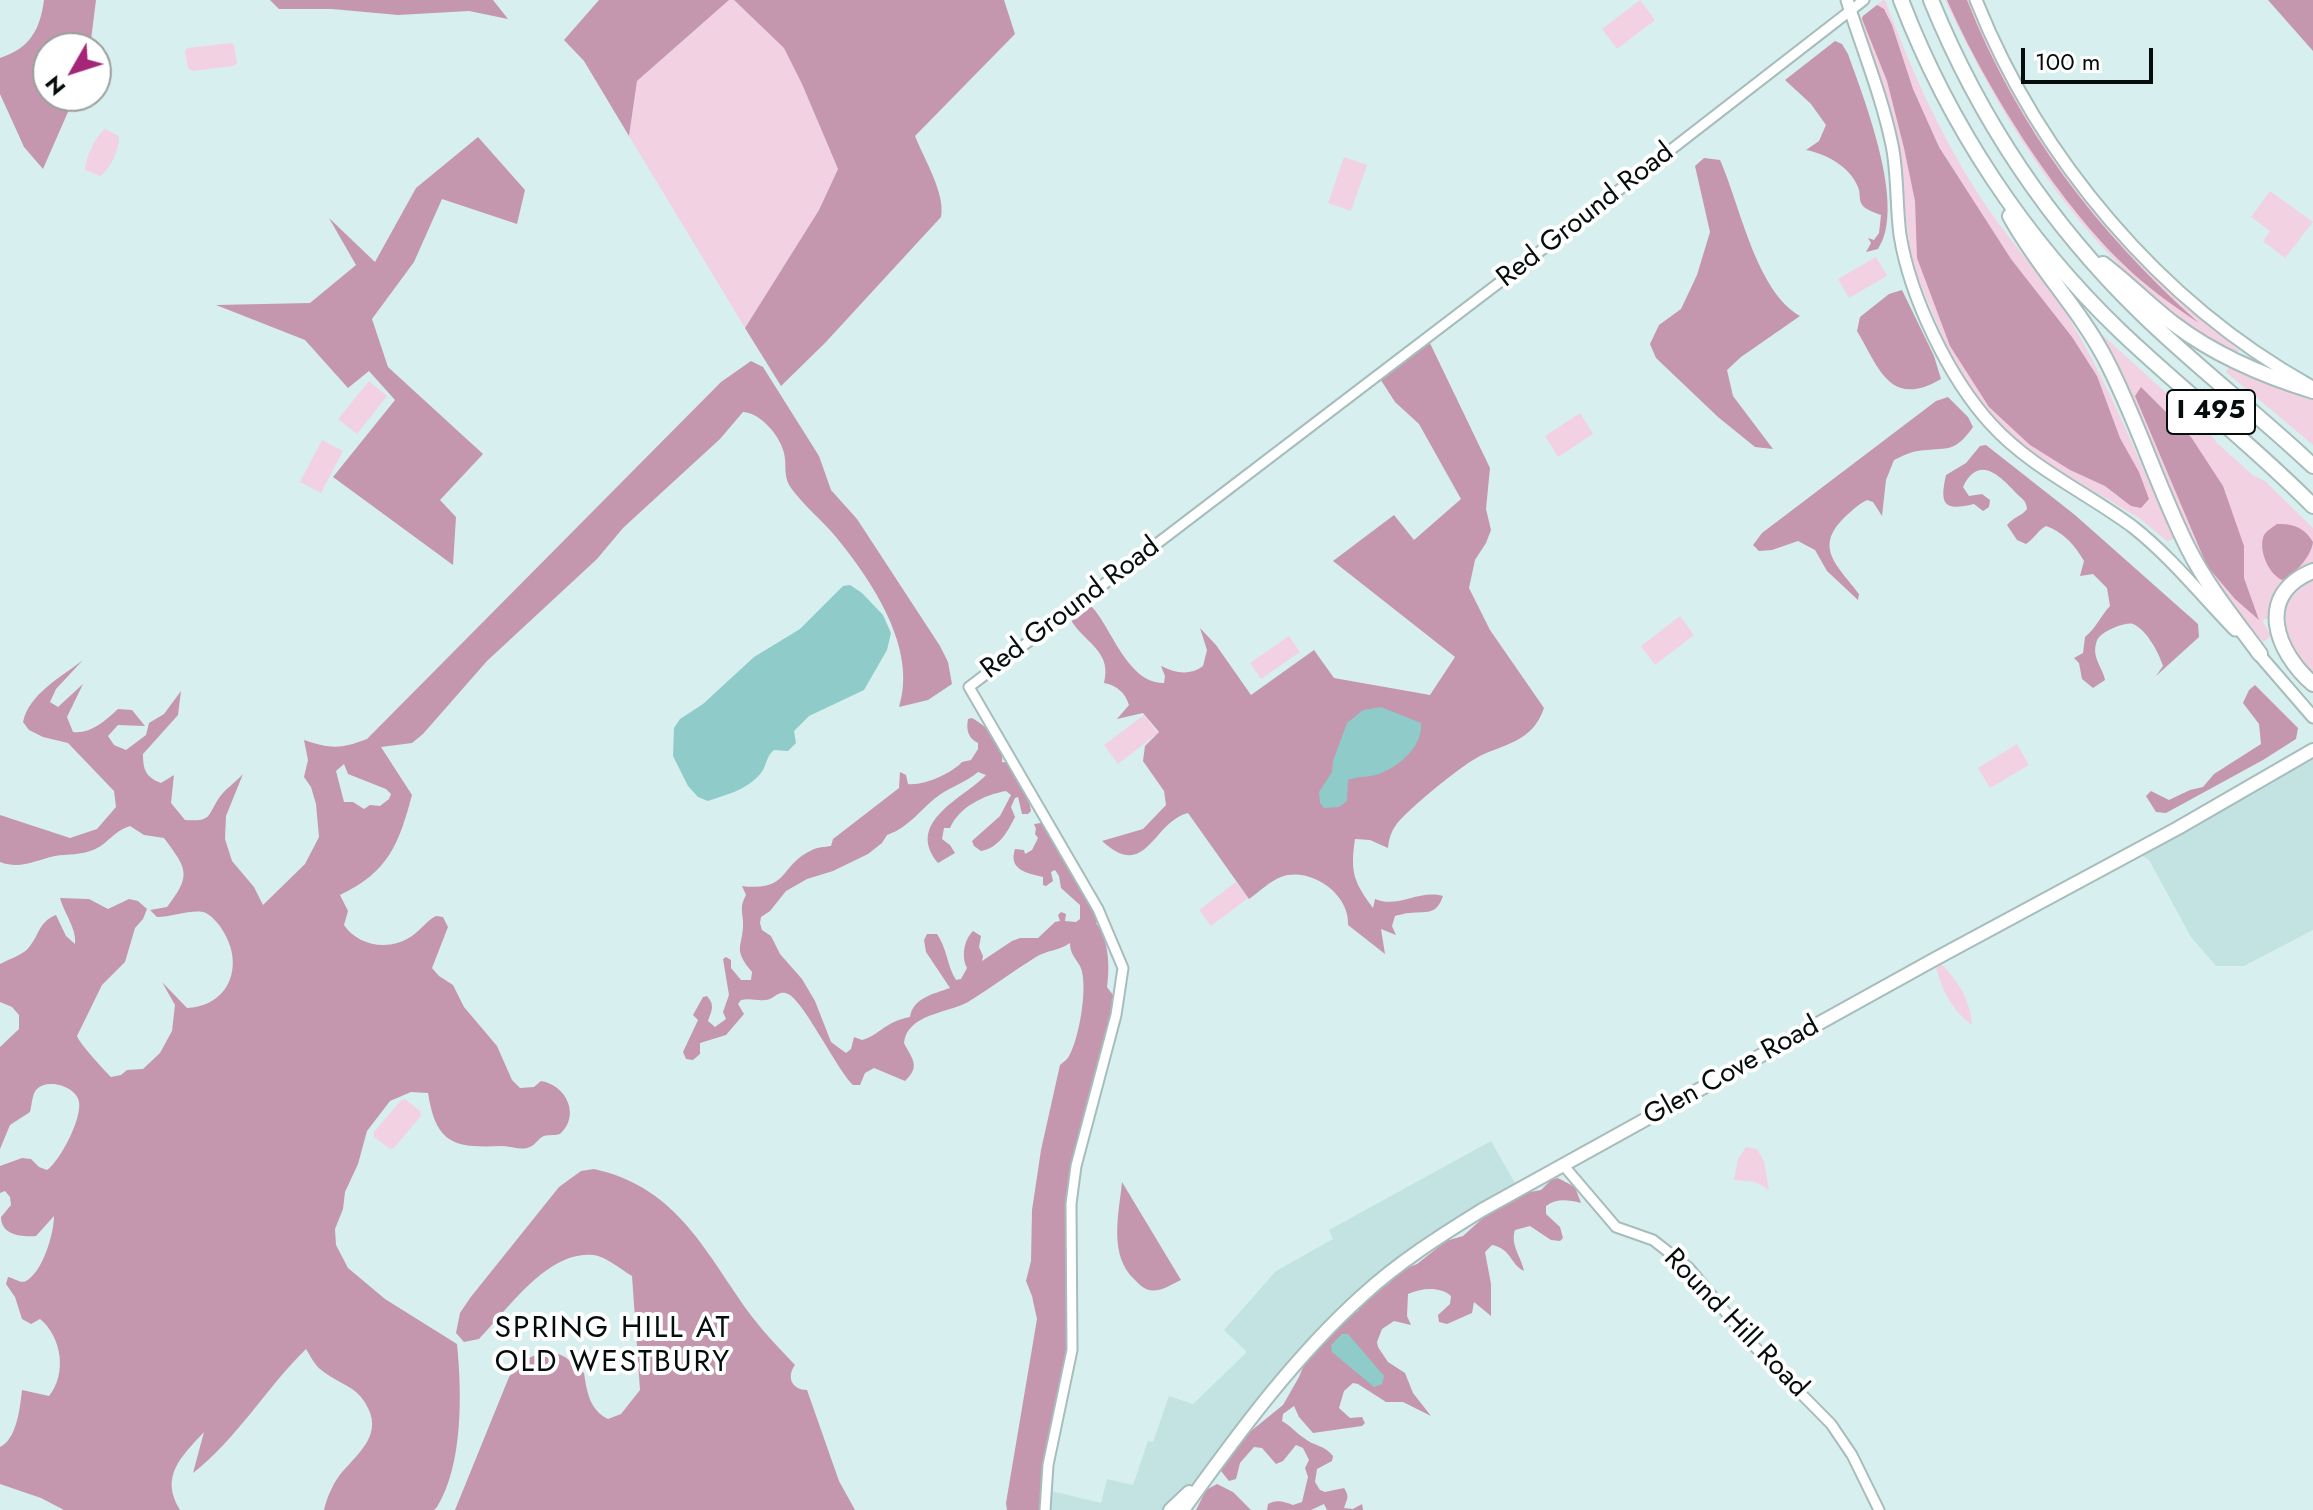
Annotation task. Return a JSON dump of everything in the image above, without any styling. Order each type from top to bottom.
[{"type":"highway","name":"I 495","points":[[1901,0],[1935,78],[1980,159],[2041,245],[2098,310],[2313,506]]},
{"type":"highway","name":"I 495","points":[[1931,0],[1984,112],[2036,192],[2075,242],[2152,324],[2313,466]]},
{"type":"highway","points":[[1980,159],[2025,243],[2067,298],[2100,349],[2189,550],[2209,584],[2260,654]]},
{"type":"highway","points":[[2075,242],[2126,281],[2163,316],[2207,346],[2289,384],[2313,389]]},
{"type":"highway","points":[[2313,571],[2302,576],[2287,590],[2278,609],[2276,625],[2287,656],[2313,684]]},
{"type":"main road","points":[[1976,0],[2032,112],[2058,153],[2100,207],[2149,261],[2203,312],[2252,350],[2313,389]]},
{"type":"main road","points":[[1849,5],[1892,144],[1900,229],[1909,270],[1932,329],[1965,390],[1991,424],[2018,450],[2122,519],[2162,552],[2260,654],[2313,717]]},
{"type":"main road","name":"Glen Cove Road","points":[[1183,1510],[1211,1471],[1335,1321],[1364,1294],[1440,1236],[2313,750]]},
{"type":"main road","name":"Glen Cove Road","points":[[1170,1510],[1211,1471]]},
{"type":"street","name":"Red Ground Road","points":[[1045,1510],[1048,1465],[1072,1350],[1071,1204],[1076,1166],[1116,1015],[1123,968],[1098,909],[969,687],[1521,266],[1849,5],[1864,0]]},
{"type":"street","name":"Round Hill Road","points":[[1564,1166],[1616,1227],[1653,1240],[1689,1268],[1751,1343],[1831,1424],[1852,1455],[1879,1510]]},
{"type":"shaded area","points":[[44,0],[96,0],[92,32],[34,32]]},
{"type":"shaded area","points":[[270,0],[493,0],[508,19],[469,11],[398,15],[332,9],[279,9]]},
{"type":"shaded area","points":[[599,0],[729,0],[637,81],[629,136],[584,61],[564,40]]},
{"type":"shaded area","points":[[729,0],[734,0],[784,47],[838,169],[819,210],[745,328],[629,136],[637,81]]},
{"type":"shaded area","points":[[734,0],[1004,0],[1015,34],[915,136],[937,187],[941,217],[781,386],[745,328],[819,210],[838,169],[784,48]]},
{"type":"shaded area","points":[[1640,0],[1655,20],[1617,49],[1602,29]]},
{"type":"shaded area","points":[[1883,0],[1926,98],[1963,169],[1988,209],[2062,307],[2088,351],[2174,539],[2167,541],[2139,518],[2025,450],[1979,403],[1947,348],[1912,264],[1892,113],[1859,19]]},
{"type":"shaded area","points":[[1945,0],[1970,0],[2009,84],[2058,164],[2086,202],[2148,272],[2239,350],[2236,355],[2187,323],[2142,287],[2064,201],[1999,103]]},
{"type":"shaded area","points":[[1947,0],[1967,0],[2010,92],[2064,175],[2126,252],[2199,323],[2131,271],[2072,207],[2001,104]]},
{"type":"shaded area","points":[[2268,0],[2313,0],[2313,51]]},
{"type":"shaded area","points":[[1877,5],[1884,9],[1892,25],[1913,89],[1939,147],[2011,259],[2072,337],[2097,376],[2120,438],[2139,472],[2149,499],[2141,508],[2131,506],[2105,486],[2070,470],[2030,445],[1989,407],[1950,346],[1917,258],[1915,201],[1904,148],[1887,81],[1862,19]]},
{"type":"shaded area","points":[[32,36],[32,112],[68,112],[43,169],[24,147],[0,94],[0,58]]},
{"type":"shaded area","points":[[1835,41],[1842,44],[1848,54],[1872,124],[1885,181],[1888,207],[1886,230],[1878,249],[1866,252],[1871,243],[1868,238],[1874,240],[1879,233],[1881,215],[1863,206],[1858,187],[1844,168],[1830,158],[1806,150],[1819,141],[1826,125],[1811,104],[1785,80]]},
{"type":"shaded area","points":[[231,43],[237,63],[234,66],[192,71],[188,68],[187,48]]},
{"type":"shaded area","points":[[105,129],[119,136],[119,141],[111,163],[100,176],[85,170],[92,148]]},
{"type":"shaded area","points":[[478,137],[525,190],[517,224],[442,199],[414,262],[372,319],[388,367],[483,454],[440,500],[456,517],[453,565],[333,477],[395,400],[369,371],[348,388],[305,340],[216,305],[310,303],[356,265],[329,218],[375,262],[416,188]]},
{"type":"shaded area","points":[[1344,157],[1367,165],[1351,211],[1328,203]]},
{"type":"shaded area","points":[[1704,158],[1720,160],[1761,268],[1785,304],[1800,316],[1727,370],[1733,396],[1773,449],[1755,447],[1718,417],[1656,358],[1650,344],[1659,325],[1681,309],[1697,275],[1710,232],[1695,166]]},
{"type":"shaded area","points":[[2270,191],[2313,222],[2285,258],[2263,241],[2270,231],[2251,217]]},
{"type":"shaded area","points":[[1876,257],[1887,276],[1849,298],[1838,279]]},
{"type":"shaded area","points":[[1902,290],[1934,356],[1941,379],[1924,387],[1898,387],[1888,380],[1857,331],[1860,317],[1889,294]]},
{"type":"shaded area","points":[[2097,330],[2313,528],[2313,566],[2288,581],[2279,592],[2270,619],[2263,622],[2271,636],[2263,642],[2212,580],[2188,539],[2096,334]]},
{"type":"shaded area","points":[[1427,337],[1490,468],[1486,509],[1491,530],[1475,560],[1469,588],[1490,630],[1544,708],[1527,734],[1474,760],[1412,808],[1394,828],[1388,848],[1370,840],[1355,839],[1355,876],[1373,908],[1375,899],[1392,902],[1425,895],[1443,896],[1434,910],[1395,916],[1392,926],[1396,935],[1381,929],[1385,954],[1348,925],[1347,914],[1335,893],[1315,879],[1292,875],[1281,877],[1249,899],[1188,813],[1176,818],[1139,853],[1129,855],[1117,852],[1102,841],[1143,829],[1166,805],[1164,791],[1143,761],[1145,746],[1159,732],[1143,713],[1117,719],[1129,705],[1127,700],[1120,690],[1104,683],[1106,672],[1101,656],[1072,622],[1079,611],[1092,607],[1130,665],[1151,681],[1164,683],[1161,666],[1182,672],[1203,666],[1207,650],[1200,628],[1216,645],[1251,695],[1314,650],[1334,678],[1430,695],[1455,657],[1333,561],[1394,515],[1414,540],[1461,499],[1419,424],[1395,402],[1377,374]]},
{"type":"shaded area","points":[[751,361],[763,367],[819,456],[831,490],[857,519],[940,646],[948,662],[952,684],[928,700],[899,707],[903,685],[902,662],[897,639],[877,595],[836,537],[791,488],[786,477],[784,452],[776,436],[764,422],[743,412],[720,439],[623,528],[597,559],[487,661],[423,734],[412,743],[381,747],[412,795],[390,854],[370,876],[340,895],[348,911],[344,925],[366,942],[385,945],[403,941],[432,918],[443,917],[448,927],[432,968],[453,985],[464,1007],[497,1046],[512,1080],[520,1088],[534,1087],[541,1081],[550,1084],[564,1095],[570,1110],[566,1126],[560,1134],[544,1136],[530,1147],[472,1146],[450,1140],[443,1133],[436,1124],[428,1093],[411,1092],[390,1101],[367,1131],[358,1164],[345,1192],[343,1209],[335,1229],[336,1245],[348,1268],[385,1299],[457,1344],[459,1428],[452,1471],[437,1507],[434,1510],[324,1510],[337,1479],[365,1446],[372,1419],[361,1397],[320,1369],[306,1349],[209,1460],[193,1473],[204,1432],[181,1458],[172,1487],[180,1510],[64,1510],[41,1498],[0,1484],[0,1447],[14,1430],[22,1390],[49,1396],[58,1377],[60,1356],[53,1336],[40,1319],[31,1324],[22,1319],[15,1297],[6,1284],[8,1277],[24,1282],[38,1269],[50,1242],[54,1216],[36,1236],[18,1235],[4,1228],[1,1217],[11,1205],[5,1191],[0,1193],[0,1166],[22,1158],[31,1159],[47,1170],[69,1139],[77,1119],[79,1102],[68,1088],[55,1084],[42,1086],[34,1093],[30,1112],[10,1125],[0,1149],[0,1047],[19,1029],[19,1015],[12,1007],[0,1002],[0,964],[27,949],[43,924],[56,915],[66,936],[75,944],[72,927],[60,898],[89,899],[108,909],[129,899],[138,901],[147,909],[135,928],[125,962],[102,985],[77,1036],[111,1077],[127,1070],[143,1069],[160,1053],[172,1031],[175,1005],[162,982],[187,1008],[202,1006],[223,992],[229,982],[233,958],[220,926],[208,914],[196,912],[157,917],[150,910],[167,907],[183,879],[182,865],[164,838],[144,835],[130,826],[89,852],[55,856],[21,865],[0,862],[0,815],[70,838],[97,829],[116,807],[114,791],[68,743],[29,730],[23,722],[26,712],[47,687],[83,660],[56,689],[50,702],[58,707],[83,684],[67,717],[73,732],[92,729],[118,709],[132,710],[145,726],[118,725],[108,736],[114,745],[126,750],[146,735],[149,723],[164,714],[181,691],[178,715],[143,754],[145,769],[161,783],[174,775],[171,803],[185,820],[200,820],[208,816],[221,795],[243,774],[226,816],[225,839],[232,861],[254,887],[263,905],[305,864],[319,837],[316,804],[304,777],[308,760],[304,740],[336,747],[367,739],[721,382]],"holes":[[[344,764],[348,774],[386,789],[391,794],[389,799],[380,806],[370,805],[364,809],[353,802],[344,802],[336,771]]]},
{"type":"shaded area","points":[[2230,364],[2313,398],[2313,445],[2226,372]]},
{"type":"shaded area","points":[[369,381],[387,396],[357,434],[338,419]]},
{"type":"shaded area","points":[[2141,387],[2191,437],[2223,486],[2244,546],[2244,578],[2259,620],[2235,599],[2207,566],[2135,396]]},
{"type":"shaded area","points":[[1948,397],[1968,417],[1973,427],[1966,436],[1949,448],[1908,453],[1894,460],[1886,480],[1882,516],[1873,502],[1867,500],[1850,512],[1833,531],[1830,550],[1833,559],[1859,594],[1858,600],[1827,571],[1815,550],[1798,541],[1772,550],[1759,551],[1753,545],[1762,533],[1936,401]]},
{"type":"shaded area","points":[[1580,413],[1593,434],[1558,457],[1545,436]]},
{"type":"shaded area","points":[[322,440],[343,451],[321,493],[300,482]]},
{"type":"shaded area","points":[[1986,445],[2075,515],[2198,624],[2199,637],[2156,676],[2163,666],[2148,636],[2133,624],[2128,624],[2107,631],[2097,642],[2095,654],[2105,680],[2093,688],[2082,679],[2079,663],[2074,658],[2083,653],[2085,637],[2110,606],[2107,588],[2093,574],[2080,576],[2084,561],[2058,532],[2046,526],[2026,544],[2017,540],[2007,525],[2027,506],[1997,475],[1990,471],[1976,471],[1963,487],[1969,496],[1982,494],[1990,500],[1989,507],[1983,511],[1974,504],[1956,507],[1946,504],[1943,494],[1946,475],[1966,463],[1980,446]]},
{"type":"shaded area","points":[[2277,524],[2298,527],[2313,542],[2302,564],[2282,580],[2269,568],[2262,550],[2264,536]]},
{"type":"shaded area","points":[[2313,580],[2313,678],[2292,652],[2282,627],[2288,603]]},
{"type":"shaded area","points":[[1680,616],[1694,635],[1655,665],[1641,646]]},
{"type":"shaded area","points":[[1289,636],[1300,652],[1261,679],[1250,663]]},
{"type":"shaded area","points":[[2255,685],[2298,728],[2296,739],[2166,813],[2156,812],[2146,796],[2151,791],[2169,800],[2203,787],[2214,774],[2261,744],[2259,724],[2243,703]]},
{"type":"shaded area","points":[[1144,715],[1158,733],[1118,764],[1104,745]]},
{"type":"shaded area","points":[[972,718],[994,736],[1001,748],[1002,762],[1010,763],[1015,769],[1030,806],[1028,814],[1022,814],[1018,797],[1015,798],[1011,807],[1015,817],[1006,833],[998,843],[981,851],[972,841],[1000,816],[1011,795],[1006,791],[973,803],[959,814],[950,828],[944,828],[942,839],[955,853],[938,863],[929,848],[928,835],[932,823],[952,802],[986,775],[978,772],[937,797],[903,827],[887,835],[868,854],[786,891],[761,917],[760,923],[780,954],[802,979],[815,1001],[831,1042],[846,1053],[851,1049],[854,1037],[862,1040],[894,1022],[910,1017],[919,1001],[950,988],[926,952],[924,940],[927,934],[937,934],[956,980],[961,979],[967,968],[964,949],[973,931],[981,936],[979,947],[982,961],[1012,941],[1038,938],[1060,921],[1058,915],[1061,912],[1066,914],[1065,921],[1076,922],[1080,919],[1080,905],[1061,888],[1055,870],[1051,872],[1053,881],[1046,886],[1043,885],[1043,877],[1020,869],[1014,862],[1015,849],[1024,850],[1025,854],[1032,850],[1038,838],[1034,824],[1041,823],[1047,827],[1101,919],[1096,923],[1104,937],[1108,954],[1107,987],[1116,999],[1069,1181],[1066,1365],[1048,1439],[1040,1510],[1007,1510],[1006,1503],[1037,1319],[1026,1281],[1031,1261],[1032,1210],[1041,1150],[1060,1065],[1073,1048],[1082,1011],[1083,974],[1070,943],[1036,957],[968,1002],[912,1026],[904,1043],[914,1067],[905,1081],[874,1068],[865,1073],[860,1085],[853,1085],[802,1008],[785,993],[768,1000],[741,1000],[738,1004],[744,1014],[726,1035],[700,1043],[700,1054],[693,1060],[686,1059],[683,1052],[698,1020],[693,1015],[703,997],[707,996],[712,1005],[708,1021],[715,1027],[726,1019],[723,1012],[729,995],[723,959],[731,960],[731,968],[741,980],[751,980],[752,972],[740,952],[742,905],[746,895],[742,886],[769,885],[783,876],[801,856],[814,849],[831,846],[833,839],[899,788],[900,772],[906,775],[908,784],[922,783],[971,760],[978,749],[978,743],[968,730],[968,719]]},
{"type":"shaded area","points":[[2017,744],[2029,765],[1990,788],[1978,768]]},
{"type":"shaded area","points":[[2313,750],[2313,930],[2244,966],[2216,966],[2191,937],[2149,860],[2135,851]]},
{"type":"shaded area","points":[[1236,882],[1248,898],[1211,926],[1199,910]]},
{"type":"shaded area","points":[[1935,959],[1961,988],[1969,1006],[1972,1025],[1947,996]]},
{"type":"shaded area","points":[[405,1099],[420,1111],[421,1116],[390,1149],[374,1137],[374,1132]]},
{"type":"shaded area","points":[[1491,1141],[1519,1190],[1364,1294],[1211,1471],[1170,1510],[1045,1510],[1047,1490],[1101,1503],[1107,1479],[1133,1485],[1148,1441],[1153,1442],[1169,1396],[1193,1404],[1247,1352],[1224,1330],[1276,1271],[1333,1239],[1329,1230]]},
{"type":"shaded area","points":[[1746,1147],[1757,1149],[1764,1161],[1769,1190],[1755,1182],[1734,1180],[1738,1159]]},
{"type":"shaded area","points":[[594,1169],[624,1178],[649,1191],[670,1208],[705,1248],[758,1324],[795,1365],[792,1382],[798,1388],[807,1390],[839,1481],[855,1510],[455,1510],[509,1377],[524,1361],[543,1353],[565,1357],[584,1373],[593,1406],[608,1419],[621,1414],[640,1390],[632,1276],[598,1256],[576,1256],[545,1272],[516,1298],[479,1339],[464,1342],[456,1333],[460,1313],[470,1298],[559,1187],[581,1171]]},
{"type":"shaded area","points":[[1558,1178],[1575,1187],[1581,1203],[1563,1200],[1546,1206],[1546,1214],[1560,1227],[1563,1238],[1560,1241],[1551,1240],[1530,1226],[1515,1230],[1515,1246],[1524,1271],[1499,1247],[1492,1245],[1485,1252],[1491,1284],[1491,1316],[1474,1302],[1472,1313],[1447,1324],[1439,1322],[1438,1315],[1450,1304],[1451,1296],[1436,1289],[1424,1289],[1408,1294],[1407,1316],[1411,1325],[1394,1321],[1382,1329],[1378,1347],[1388,1362],[1405,1373],[1413,1393],[1431,1416],[1403,1402],[1386,1402],[1353,1383],[1344,1391],[1339,1408],[1350,1418],[1362,1417],[1365,1423],[1362,1426],[1313,1433],[1294,1406],[1283,1414],[1282,1421],[1333,1456],[1332,1461],[1317,1469],[1315,1482],[1320,1490],[1325,1492],[1344,1488],[1347,1500],[1344,1508],[1353,1509],[1362,1504],[1363,1510],[1327,1510],[1324,1504],[1311,1510],[1267,1510],[1268,1504],[1275,1502],[1293,1505],[1302,1502],[1308,1477],[1305,1468],[1309,1460],[1303,1448],[1296,1445],[1283,1461],[1276,1464],[1262,1448],[1254,1447],[1240,1463],[1236,1479],[1229,1481],[1221,1471],[1223,1464],[1251,1431],[1283,1405],[1311,1348],[1347,1316],[1358,1311],[1370,1293],[1387,1285],[1404,1269],[1417,1264],[1446,1241],[1463,1236],[1494,1208],[1525,1193],[1541,1190],[1551,1180]]},
{"type":"shaded area","points":[[1122,1182],[1181,1280],[1151,1290],[1140,1285],[1127,1270],[1121,1259],[1117,1234]]},
{"type":"shaded area","points":[[1217,1484],[1233,1492],[1251,1510],[1196,1510],[1206,1490]]},
{"type":"water","points":[[850,585],[883,615],[891,633],[887,650],[864,690],[809,716],[794,731],[796,743],[788,751],[774,750],[761,773],[750,784],[708,801],[698,797],[688,786],[673,756],[674,728],[680,719],[703,704],[754,657],[800,629],[843,586]]},
{"type":"water","points":[[1381,707],[1421,723],[1418,740],[1409,754],[1387,770],[1348,780],[1347,801],[1339,807],[1324,808],[1319,792],[1332,772],[1347,723],[1363,710]]},
{"type":"water","points":[[1342,1334],[1348,1334],[1384,1376],[1382,1384],[1374,1387],[1332,1352],[1331,1345]]},
{"type":"district","name":"SPRING HILL AT OLD WESTBURY","points":[[613,1347]]}]
